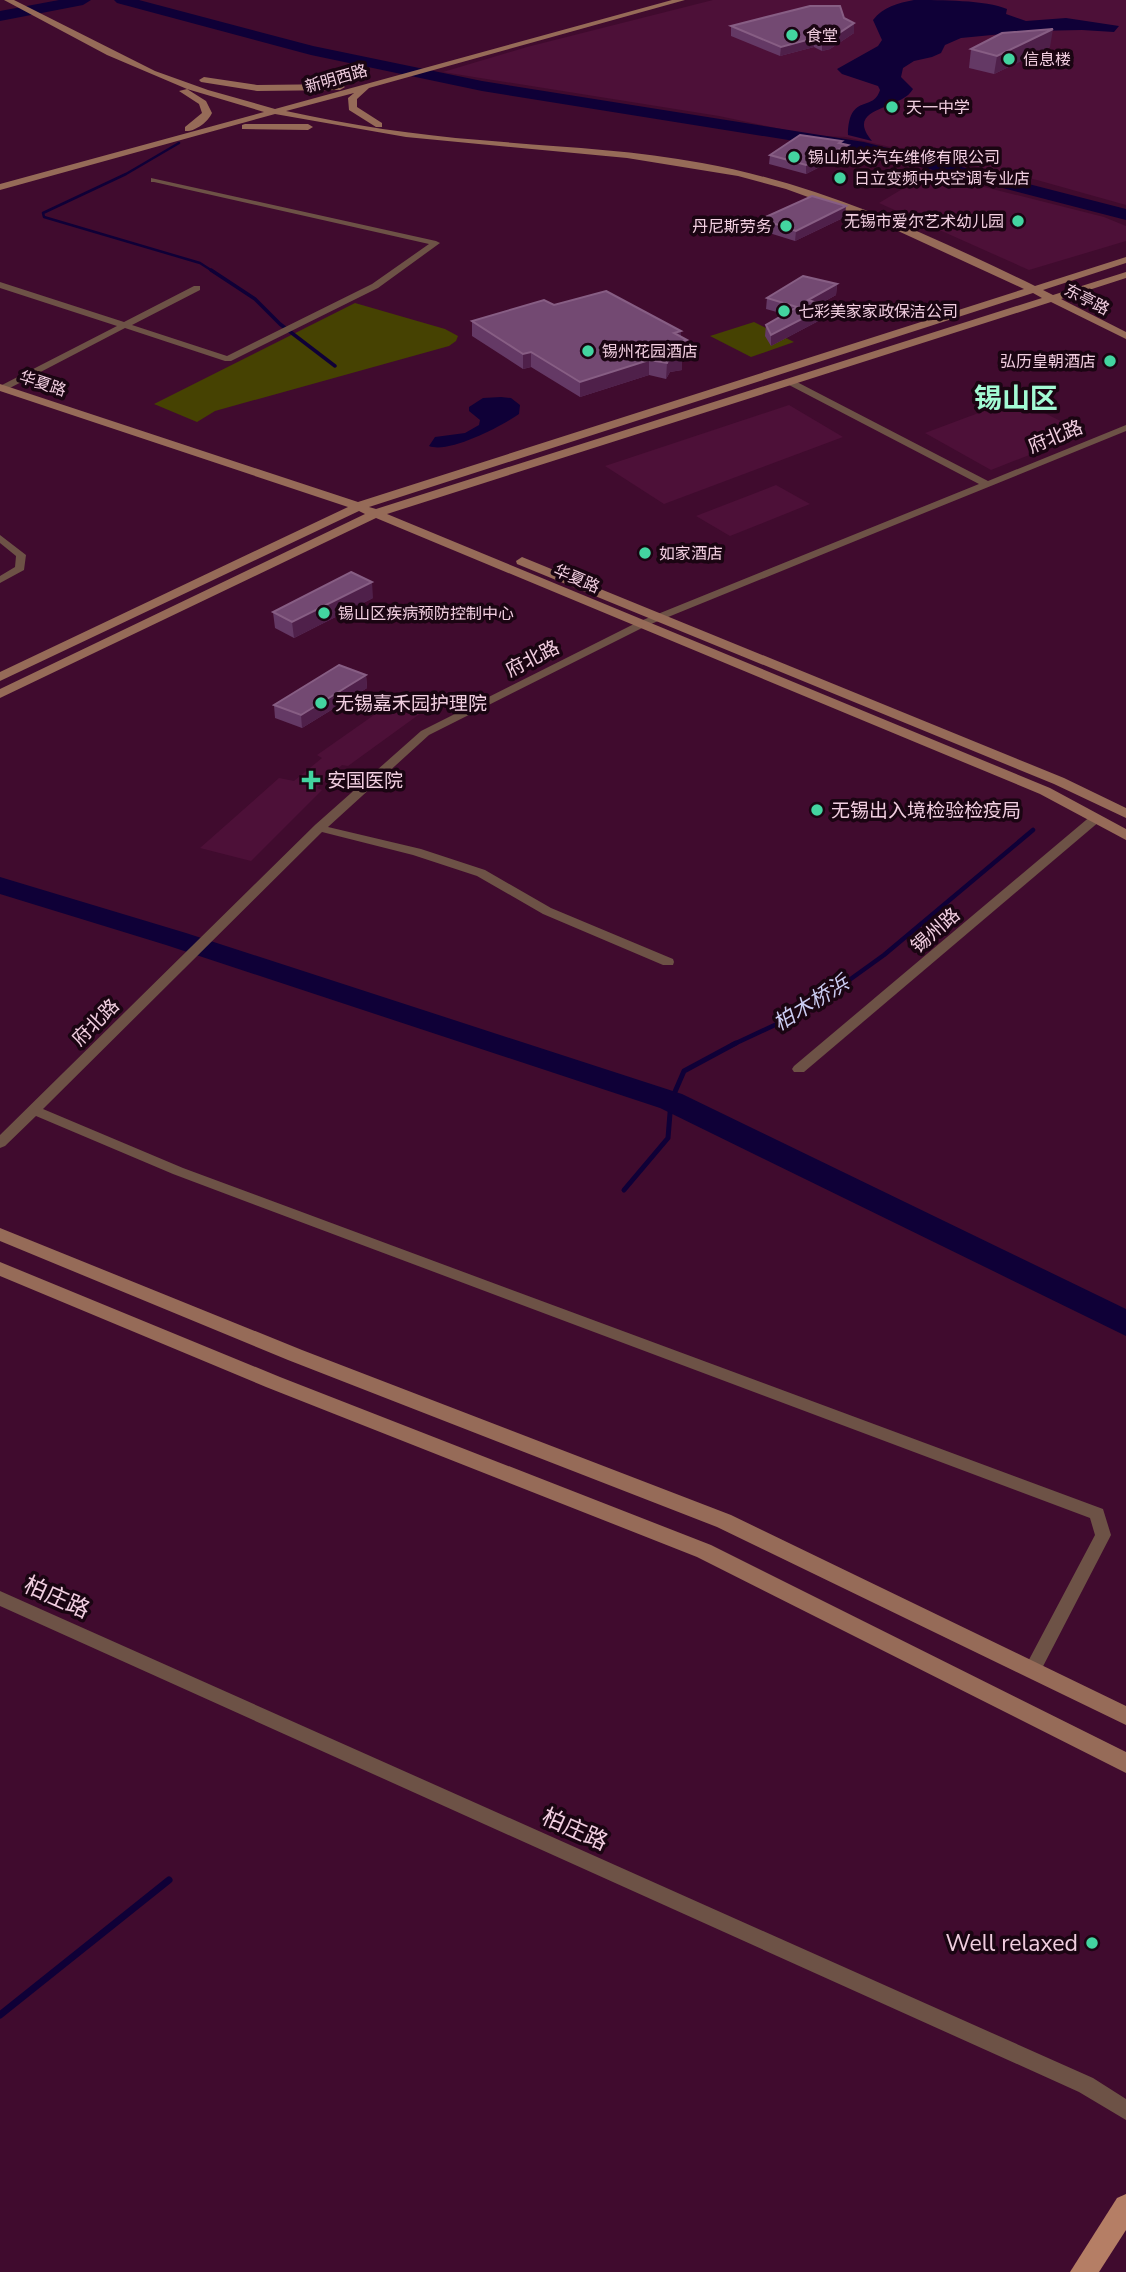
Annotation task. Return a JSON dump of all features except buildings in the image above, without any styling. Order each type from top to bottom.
[{"type":"main road","points":[[8,0],[118,57],[177,79],[279,108],[392,132]]},
{"type":"main road","points":[[25,0],[177,79],[257,89],[343,87]]},
{"type":"main road","name":"新明西路","points":[[0,187],[217,127],[380,76],[661,0]]},
{"type":"main road","name":"新明西路","points":[[0,181],[392,79],[681,0]]},
{"type":"main road","points":[[177,79],[175,87],[203,103],[207,113],[195,125],[181,132]]},
{"type":"main road","points":[[372,84],[353,98],[350,104],[361,116],[379,125]]},
{"type":"main road","name":"东亭路","points":[[279,108],[379,125],[651,154],[742,168],[820,188],[878,210],[1048,285],[1126,324]]},
{"type":"main road","points":[[217,127],[281,125],[358,132],[392,132]]},
{"type":"main road","name":"东亭路","points":[[392,132],[647,158],[736,172],[812,192],[869,214],[1035,289],[1126,336]]},
{"type":"main road","points":[[0,677],[368,507],[1126,260]]},
{"type":"main road","points":[[391,508],[1126,275]]},
{"type":"main road","name":"华夏路","points":[[1,383],[17,381],[368,507],[1045,791],[1126,835]]},
{"type":"main road","name":"华夏路","points":[[1,383],[368,507],[391,508],[1059,781],[1125,812]]},
{"type":"main road","points":[[0,694],[368,507]]},
{"type":"main road","name":"锡州路","points":[[1096,818],[1107,805],[1126,795]]},
{"type":"main road","name":"锡州路","points":[[1096,818],[1125,812]]},
{"type":"main road","points":[[0,1234],[295,1355],[724,1521],[1126,1716]]},
{"type":"main road","points":[[0,1269],[273,1382],[704,1551],[1126,1763]]},
{"type":"main road","points":[[1083,2272],[1126,2207]]},
{"type":"street","points":[[0,285],[228,359],[375,286],[436,243],[154,180]]},
{"type":"street","points":[[17,381],[197,289]]},
{"type":"street","points":[[792,383],[987,484]]},
{"type":"street","name":"府北路","points":[[0,1143],[318,828],[425,733],[642,624],[1126,428]]},
{"type":"street","points":[[0,538],[21,555],[20,568],[0,580]]},
{"type":"street","name":"锡州路","points":[[799,1069],[1096,818]]},
{"type":"street","points":[[318,828],[417,852],[481,873],[547,911],[668,962]]},
{"type":"street","points":[[34,1110],[178,1171],[1097,1514],[1103,1535],[1032,1671]]},
{"type":"street","name":"柏庄路","points":[[0,1598],[1086,2085],[1126,2110]]},
{"type":"shaded area","name":"天一中学","points":[[713,0],[1126,0],[1126,205],[1037,180],[846,137],[809,135],[719,116],[443,72],[527,47]]},
{"type":"shaded area","points":[[914,0],[962,1],[998,6],[1007,9],[1006,14],[1026,21],[1066,18],[1119,26],[1114,32],[1032,31],[961,38],[945,45],[941,53],[914,61],[903,68],[901,77],[913,89],[907,96],[877,110],[864,121],[865,130],[872,141],[848,135],[852,113],[877,97],[880,90],[878,86],[842,74],[837,69],[878,46],[882,40],[873,20],[881,12],[891,6]]},
{"type":"shaded area","name":"无锡市爱尔艺术幼儿园","points":[[929,173],[1104,217],[1126,226],[1126,241],[1029,270],[879,203]]},
{"type":"shaded area","points":[[355,303],[445,329],[458,336],[449,346],[215,411],[197,422],[154,404]]},
{"type":"shaded area","points":[[754,322],[794,342],[751,357],[710,336]]},
{"type":"shaded area","points":[[483,398],[511,398],[520,405],[519,414],[462,443],[429,446],[435,437],[465,433],[479,425],[480,420],[469,411],[469,407]]},
{"type":"shaded area","points":[[1016,399],[1085,433],[991,470],[925,433]]},
{"type":"shaded area","points":[[789,405],[843,437],[664,504],[605,466]]},
{"type":"shaded area","points":[[776,485],[810,504],[730,536],[696,516]]},
{"type":"shaded area","name":"安国医院","points":[[394,701],[421,713],[348,766],[342,765],[317,788],[322,790],[251,861],[200,848],[279,778],[294,781],[322,758],[317,755]]},
{"type":"waterway","points":[[0,16],[83,0]]},
{"type":"waterway","points":[[122,0],[311,50],[482,86],[864,147],[1126,215]]},
{"type":"waterway","points":[[179,143],[126,174],[43,213],[44,217],[200,263],[214,272]]},
{"type":"waterway","points":[[211,270],[255,299],[280,324],[335,366]]},
{"type":"waterway","name":"柏木桥浜","points":[[734,1044],[809,1009],[884,955],[1033,830]]},
{"type":"waterway","points":[[0,885],[176,939],[671,1101],[1126,1324]]},
{"type":"waterway","name":"柏木桥浜","points":[[624,1190],[668,1138],[671,1101],[684,1071],[734,1044]]},
{"type":"waterway","points":[[0,2015],[169,1880]]},
{"type":"place","name":"食堂","points":[[792,35]]},
{"type":"place","name":"信息楼","points":[[1009,59]]},
{"type":"place","name":"天一中学","points":[[892,107]]},
{"type":"place","name":"锡山机关汽车维修有限公司","points":[[794,157]]},
{"type":"place","name":"日立变频中央空调专业店","points":[[840,178]]},
{"type":"place","name":"无锡市爱尔艺术幼儿园","points":[[1018,221]]},
{"type":"place","name":"丹尼斯劳务","points":[[786,226]]},
{"type":"place","name":"七彩美家家政保洁公司","points":[[784,311]]},
{"type":"place","name":"锡州花园酒店","points":[[588,351]]},
{"type":"place","name":"弘历皇朝酒店","points":[[1110,361]]},
{"type":"place","name":"如家酒店","points":[[645,553]]},
{"type":"place","name":"锡山区疾病预防控制中心","points":[[324,613]]},
{"type":"place","name":"无锡嘉禾园护理院","points":[[321,703]]},
{"type":"place","name":"安国医院","points":[[311,780]]},
{"type":"place","name":"无锡出入境检验检疫局","points":[[817,810]]},
{"type":"place","name":"Well relaxed","points":[[1092,1943]]},
{"type":"district","name":"锡山区","points":[[1016,398]]}]
